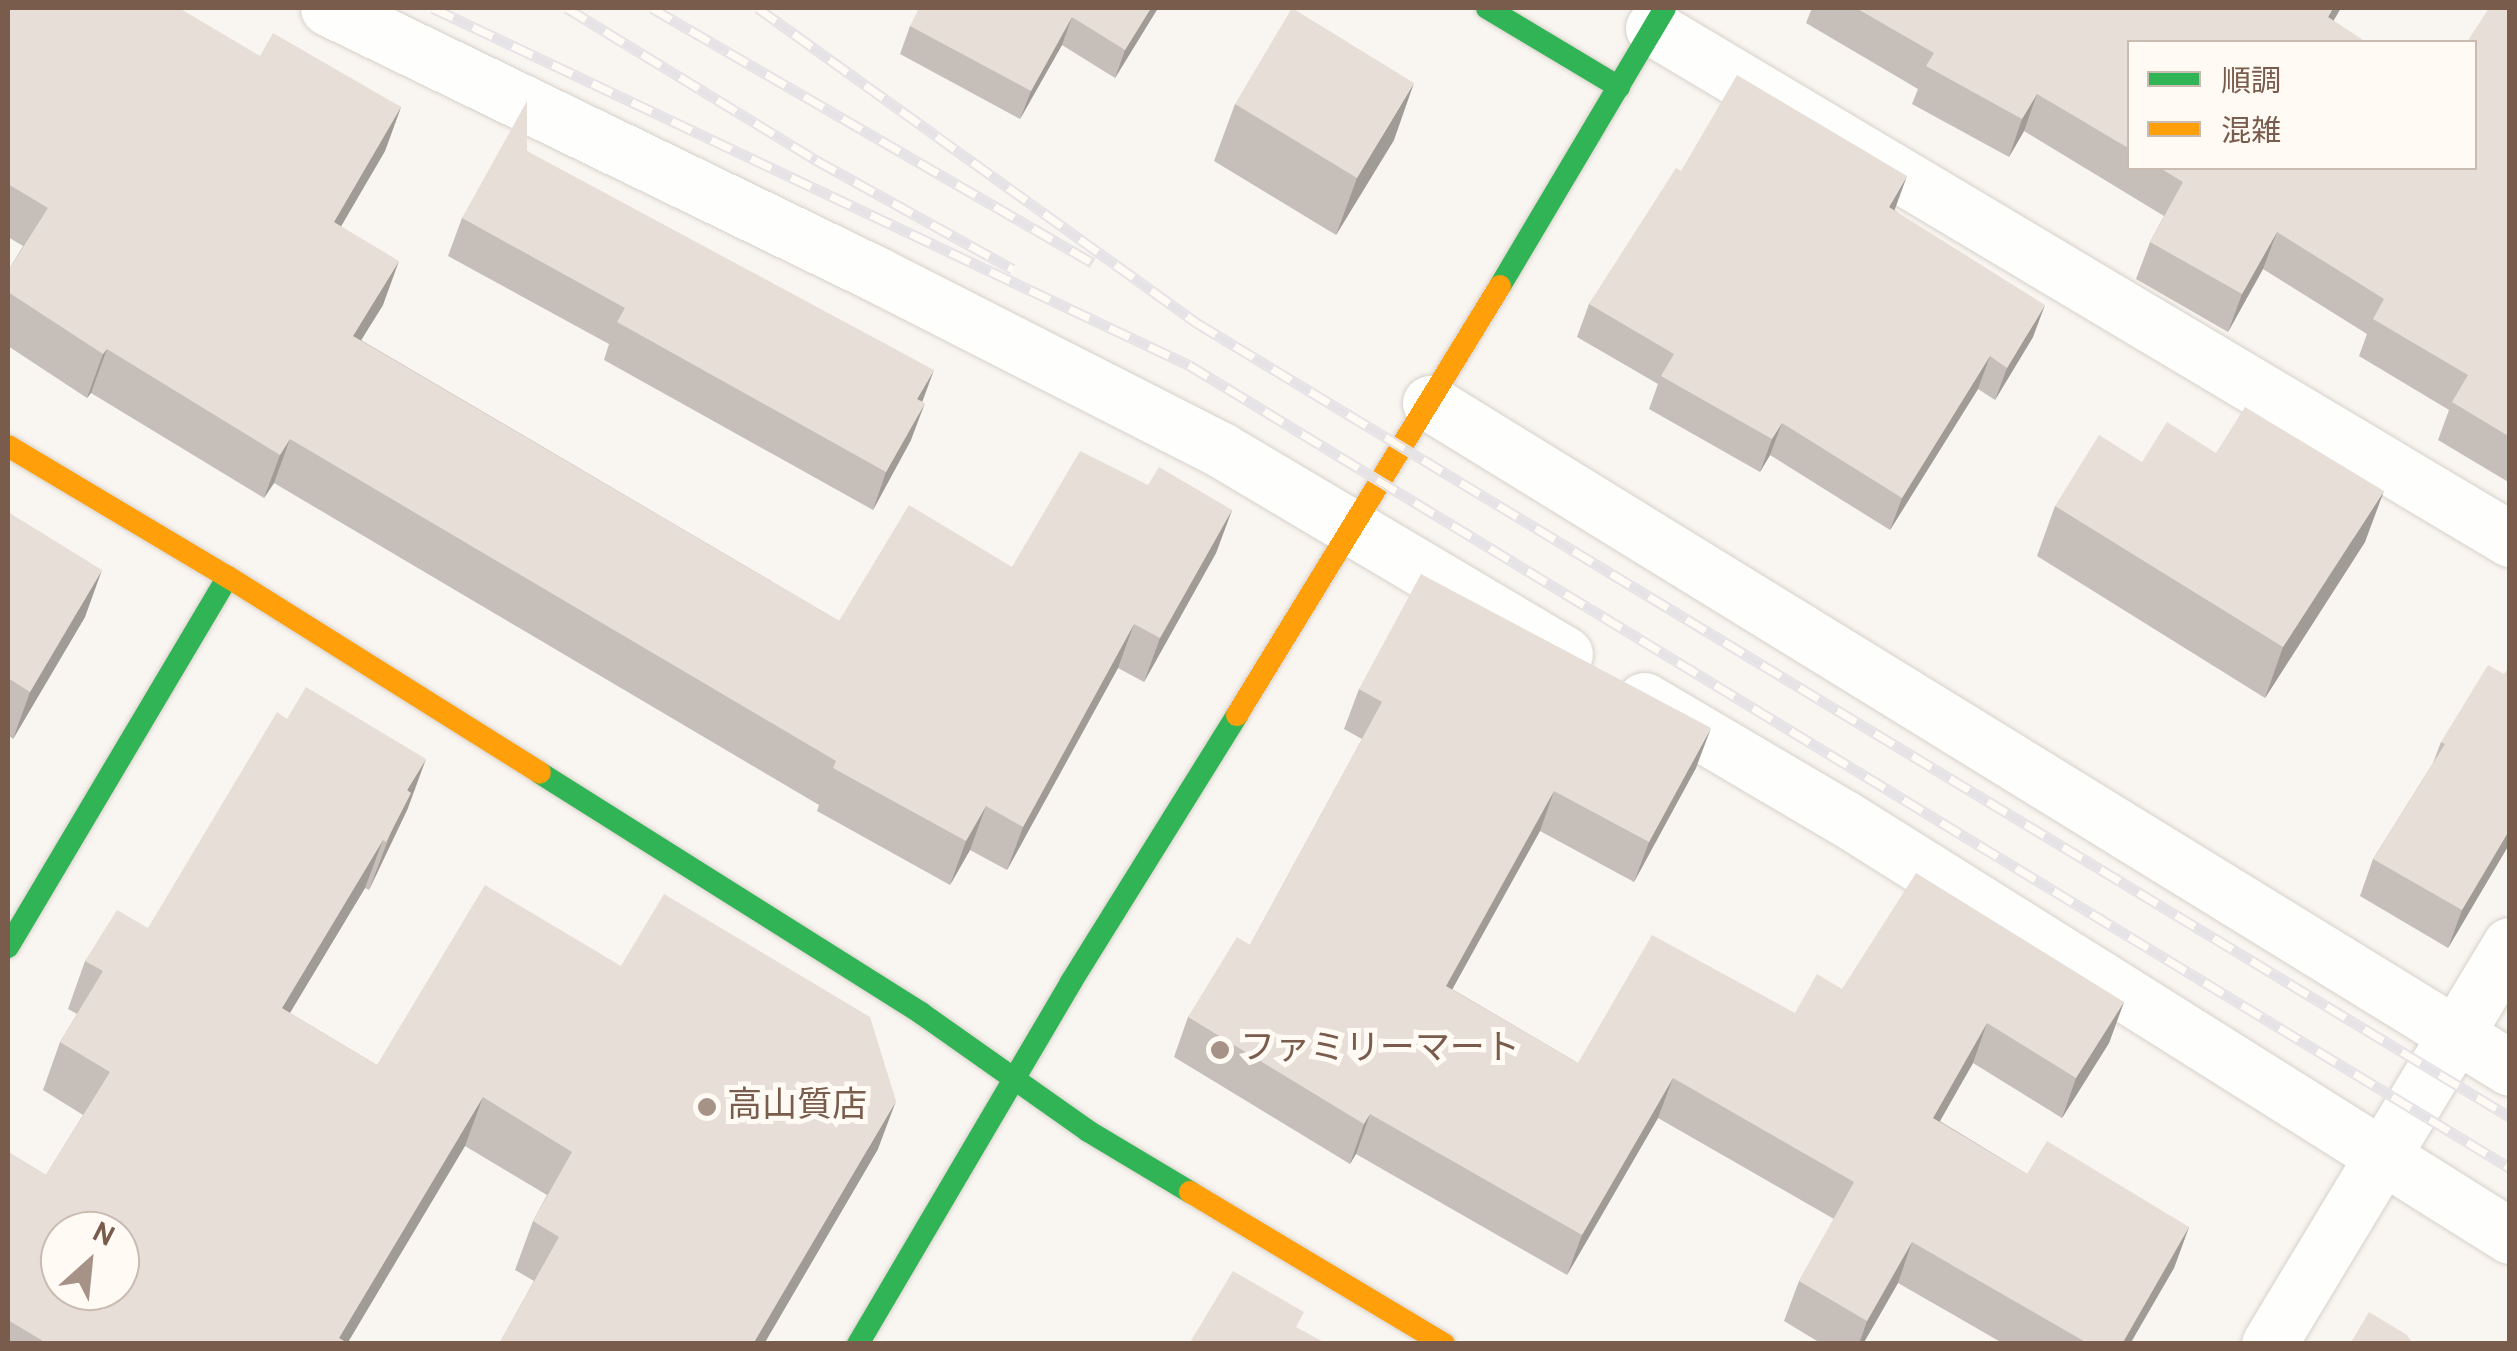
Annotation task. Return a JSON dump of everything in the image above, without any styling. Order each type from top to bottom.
[{"type":"street","points":[[328,8],[876,274],[1221,450],[1842,816],[2510,1236]]},
{"type":"street","points":[[1487,8],[1619,87]]},
{"type":"street","points":[[858,1344],[1350,525],[1430,403],[1659,18],[2510,539]]},
{"type":"street","points":[[1430,403],[2510,1068]]},
{"type":"street","points":[[8,446],[228,577],[1017,1077],[1088,1130],[1444,1344]]},
{"type":"street","points":[[8,947],[228,577]]},
{"type":"street","points":[[2269,1344],[2379,1156],[2458,1037],[2510,945]]},
{"type":"building","points":[[8,8],[179,8],[260,56],[273,33],[401,107],[334,222],[399,261],[353,336],[839,621],[909,505],[1012,567],[1080,451],[1148,485],[1159,467],[1232,510],[1160,638],[1134,624],[1023,827],[986,806],[966,841],[833,768],[836,761],[290,439],[280,455],[107,349],[103,354],[8,292],[8,271],[48,208],[8,184]]},
{"type":"building","points":[[919,8],[1151,8],[1125,50],[1072,17],[1031,91],[910,26]]},
{"type":"building","points":[[1292,8],[1414,83],[1357,178],[1235,104]]},
{"type":"building","points":[[1856,8],[2333,8],[2328,17],[2363,40],[2127,40],[2127,147],[2037,94],[2022,119],[1926,66],[1934,53]]},
{"type":"building","points":[[2489,8],[2510,8],[2510,437],[2452,402],[2468,375],[2373,319],[2384,299],[2277,232],[2242,294],[2150,242],[2183,182],[2163,170],[2477,170],[2477,40],[2468,40]]},
{"type":"building","points":[[1737,75],[1907,176],[1889,207],[2045,305],[2007,368],[1990,356],[1902,498],[1782,423],[1772,439],[1661,376],[1674,354],[1589,304],[1676,168],[1681,171]]},
{"type":"building","points":[[527,101],[527,151],[934,370],[917,399],[925,403],[886,472],[617,322],[625,308],[462,218]]},
{"type":"building","points":[[2245,407],[2384,491],[2283,647],[2055,506],[2099,435],[2142,462],[2167,422],[2216,453]]},
{"type":"building","points":[[8,512],[102,570],[30,692],[8,678]]},
{"type":"building","points":[[1421,574],[1711,728],[1649,842],[1554,791],[1446,986],[1578,1063],[1652,935],[1795,1013],[1817,974],[1842,989],[1916,873],[2124,1002],[2076,1078],[1987,1023],[1933,1118],[2027,1174],[2047,1141],[2189,1227],[2122,1344],[2089,1344],[1912,1242],[1867,1321],[1799,1281],[1854,1182],[1673,1078],[1582,1235],[1370,1114],[1364,1124],[1188,1017],[1237,937],[1250,945],[1382,702],[1359,689]]},
{"type":"building","points":[[2488,665],[2504,674],[2510,665],[2510,829],[2462,910],[2373,859],[2445,744],[2441,742]]},
{"type":"building","points":[[306,687],[426,759],[407,790],[411,793],[386,842],[383,840],[282,1008],[377,1065],[485,885],[621,966],[664,894],[870,1017],[896,1101],[753,1344],[499,1344],[559,1237],[533,1221],[572,1152],[483,1097],[339,1338],[349,1344],[48,1344],[8,1320],[8,1152],[46,1175],[110,1072],[60,1042],[103,971],[85,961],[117,910],[148,928],[277,712],[287,719]]},
{"type":"building","points":[[1233,1271],[1304,1312],[1296,1327],[1327,1344],[1189,1344]]},
{"type":"building","points":[[2369,1312],[2407,1335],[2413,1344],[2350,1344]]},
{"type":"railway","points":[[433,8],[1189,365],[2510,1168]]},
{"type":"railway","points":[[567,8],[816,160],[1013,269]]},
{"type":"railway","points":[[652,8],[1093,263]]},
{"type":"railway","points":[[758,8],[1197,323],[2510,1117]]},
{"type":"traffic: fast","points":[[1487,8],[1619,87]]},
{"type":"traffic: fast","points":[[1500,286],[1665,8]]},
{"type":"traffic: fast","points":[[8,947],[228,577]]},
{"type":"traffic: fast","points":[[858,1344],[1071,982],[1237,715]]},
{"type":"traffic: fast","points":[[540,773],[921,1013],[1088,1131],[1190,1192]]},
{"type":"traffic: slow","points":[[1237,715],[1500,286]]},
{"type":"traffic: slow","points":[[8,446],[228,577],[540,773]]},
{"type":"traffic: slow","points":[[1190,1192],[1444,1344]]},
{"type":"place","name":"ファミリーマート","points":[[1220,1050]]},
{"type":"place","name":"高山質店","points":[[707,1107]]}]
